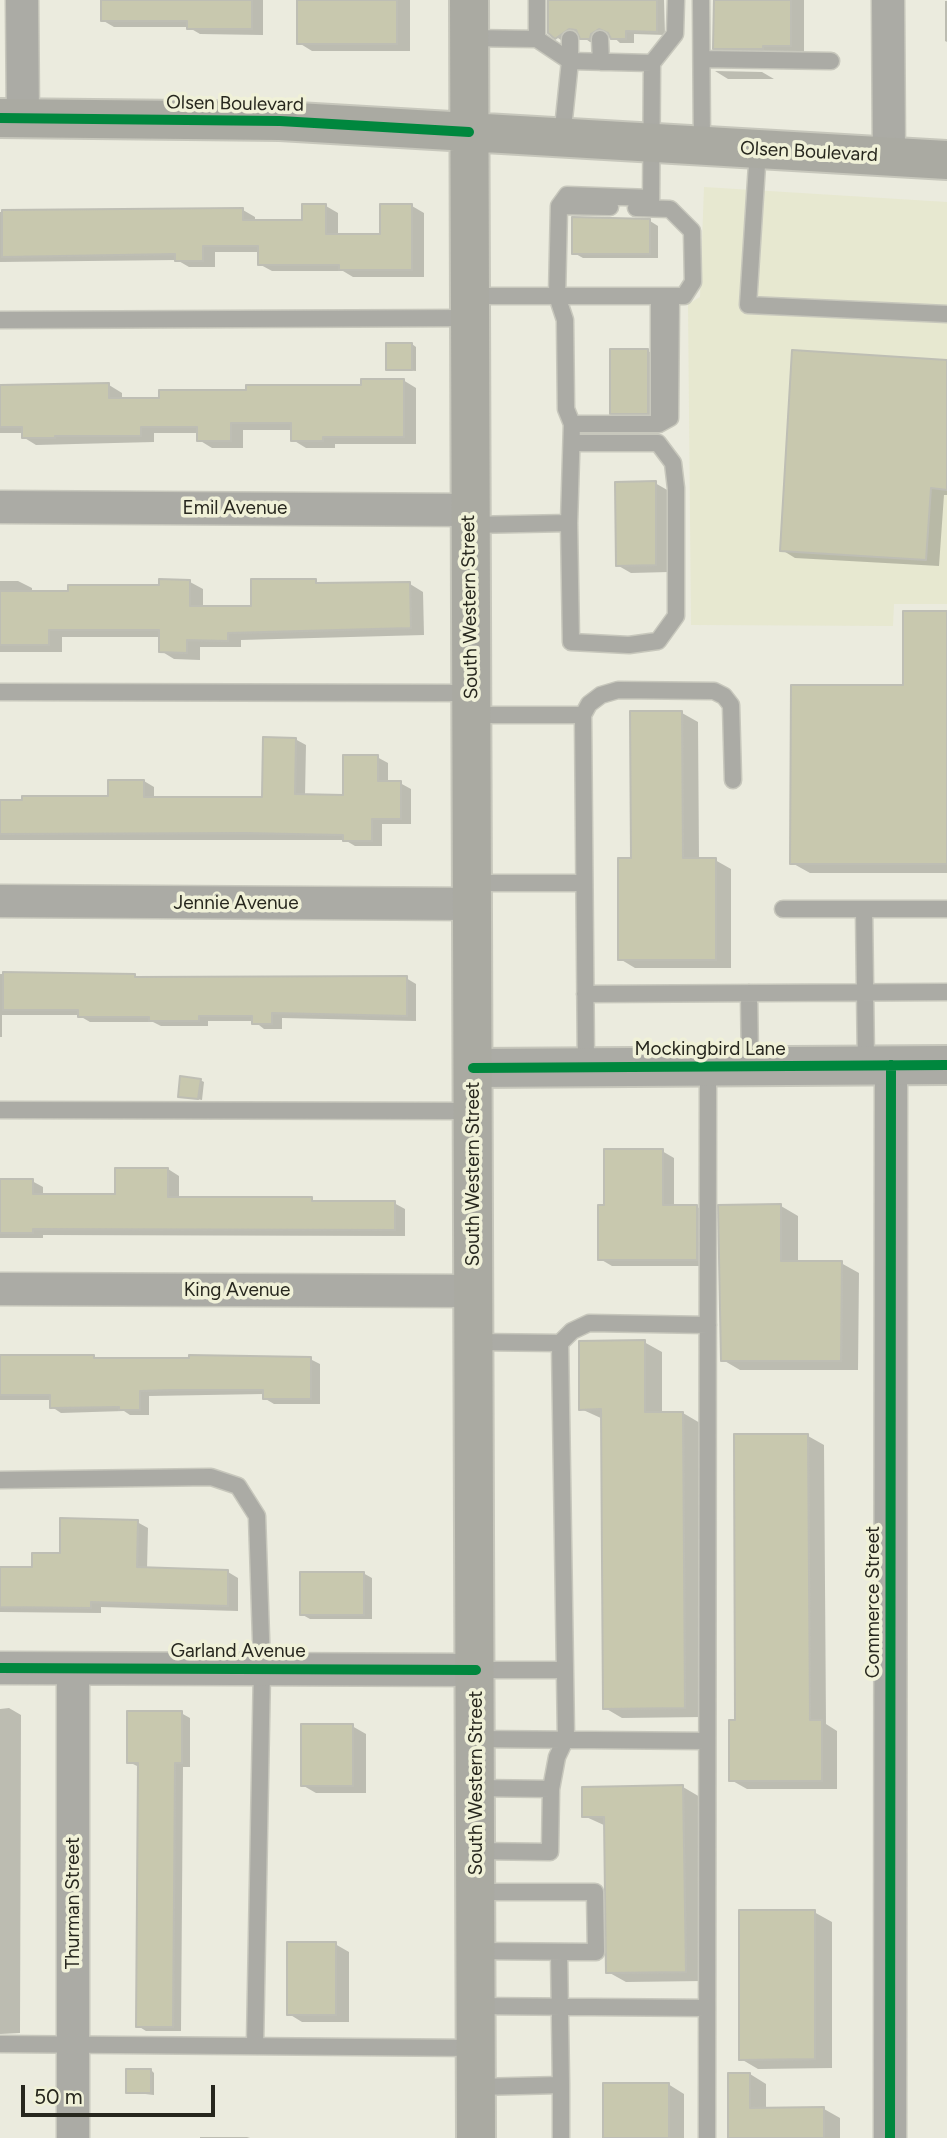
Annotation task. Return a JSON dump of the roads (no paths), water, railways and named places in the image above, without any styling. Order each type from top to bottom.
[{"type":"main road","name":"South Western Street","points":[[469,0],[477,2138]]},
{"type":"main road","name":"Olsen Boulevard","points":[[11,119],[280,121],[947,160]]},
{"type":"street","points":[[11,119],[22,0]]},
{"type":"street","points":[[888,0],[889,157]]},
{"type":"street","name":"Emil Avenue","points":[[0,507],[469,518]]},
{"type":"street","name":"Jennie Avenue","points":[[0,901],[472,894]]},
{"type":"street","name":"Commerce Street","points":[[878,1065],[890,2138]]},
{"type":"street","name":"Mockingbird Lane","points":[[473,1068],[947,1065]]},
{"type":"street","name":"King Avenue","points":[[0,1289],[474,1291]]},
{"type":"street","name":"Garland Avenue","points":[[0,1668],[476,1670]]},
{"type":"street","name":"Thurman Street","points":[[73,1669],[73,2138]]},
{"type":"lane","points":[[537,0],[537,39]]},
{"type":"lane","points":[[651,203],[652,63],[675,34],[676,0]]},
{"type":"lane","points":[[701,0],[702,146]]},
{"type":"lane","points":[[469,38],[537,39],[569,61],[652,63]]},
{"type":"lane","points":[[562,138],[570,39]]},
{"type":"lane","points":[[600,40],[601,62]]},
{"type":"lane","points":[[702,58],[831,61]]},
{"type":"lane","points":[[758,149],[748,305],[947,314]]},
{"type":"lane","points":[[0,320],[470,307],[557,296],[671,296],[693,282],[692,231],[670,209],[651,203],[559,206],[557,296],[565,320],[566,409],[572,424],[569,523],[571,642],[629,645],[658,641],[676,616],[676,488],[673,463],[658,443],[572,443]]},
{"type":"lane","points":[[572,424],[659,425],[671,296]]},
{"type":"lane","points":[[469,518],[569,523]]},
{"type":"lane","points":[[586,1067],[583,715],[589,704],[601,695],[618,690],[714,691],[724,696],[731,705],[733,780]]},
{"type":"lane","points":[[0,692],[471,704],[583,715]]},
{"type":"lane","points":[[472,894],[584,883]]},
{"type":"lane","points":[[783,909],[947,909]]},
{"type":"lane","points":[[864,909],[865,992],[878,1065]]},
{"type":"lane","points":[[585,994],[947,992]]},
{"type":"lane","points":[[749,993],[750,1066]]},
{"type":"lane","points":[[707,2138],[708,1066]]},
{"type":"lane","points":[[0,1110],[473,1111]]},
{"type":"lane","points":[[474,1342],[560,1343],[572,1331],[589,1323],[708,1325]]},
{"type":"lane","points":[[476,1851],[550,1852],[551,1789],[557,1757],[566,1738],[560,1343]]},
{"type":"lane","points":[[0,1480],[211,1476],[238,1486],[257,1516],[262,1669],[255,2044]]},
{"type":"lane","points":[[476,1670],[565,1670]]},
{"type":"lane","points":[[476,1739],[707,1741]]},
{"type":"lane","points":[[476,1788],[551,1789]]},
{"type":"lane","points":[[476,1892],[595,1892],[596,1952],[477,1951]]},
{"type":"lane","points":[[559,1952],[562,2138]]},
{"type":"lane","points":[[477,2006],[707,2008]]},
{"type":"lane","points":[[0,2044],[255,2044],[477,2048]]},
{"type":"lane","points":[[477,2087],[561,2085]]}]
